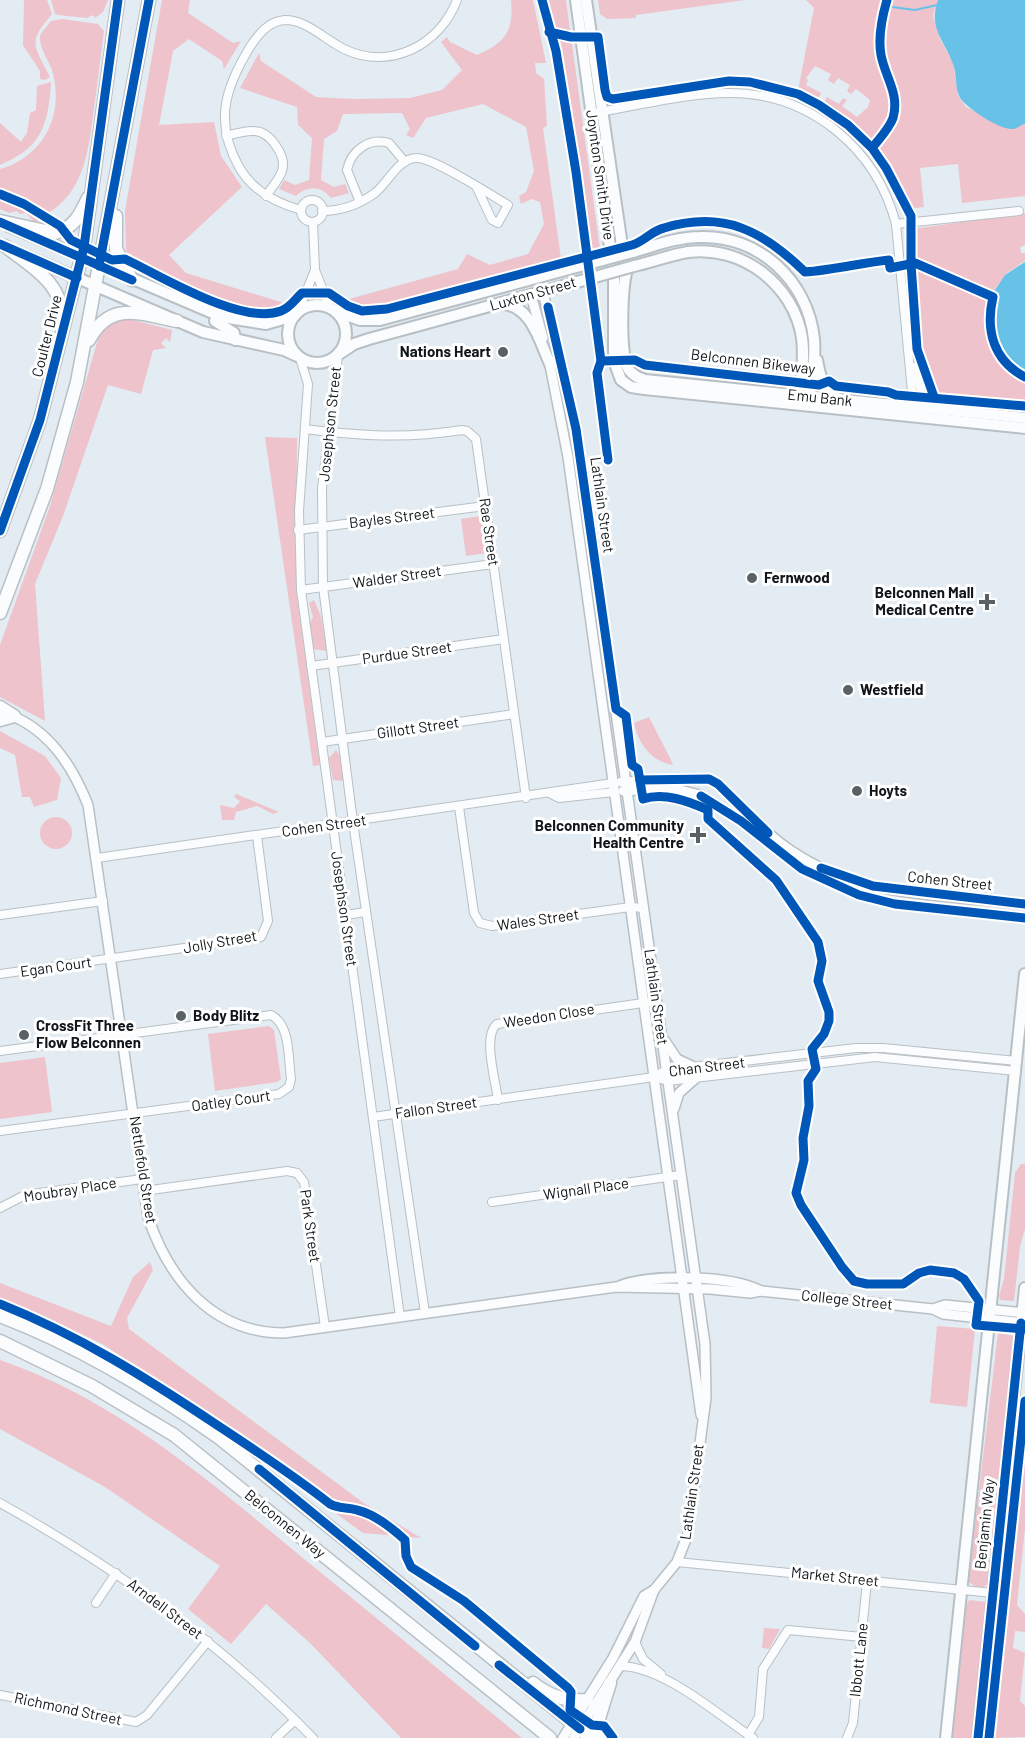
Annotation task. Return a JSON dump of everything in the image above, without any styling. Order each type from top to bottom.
[{"type":"main road","name":"Coulter Drive","points":[[0,531],[23,472],[55,364],[82,258],[118,0]]},
{"type":"main road","points":[[0,613],[47,489],[83,352],[149,0]]},
{"type":"main road","name":"Joynton Smith Drive","points":[[576,0],[626,273],[623,287],[625,361]]},
{"type":"main road","name":"Joynton Smith Drive","points":[[586,0],[614,276],[614,361],[618,376],[625,384]]},
{"type":"main road","points":[[115,182],[116,249],[132,280]]},
{"type":"main road","points":[[0,222],[48,232],[64,230],[77,220],[92,191]]},
{"type":"main road","points":[[0,222],[132,280],[235,320],[266,324],[314,306],[332,310],[343,320],[346,332],[345,344],[338,355],[320,363],[203,332],[3,245]]},
{"type":"main road","name":"Luxton Street","points":[[332,310],[360,320],[381,320],[633,252],[698,237],[727,239],[753,248],[776,264],[793,282],[807,308],[814,342],[804,401]]},
{"type":"main road","points":[[3,245],[44,277],[59,296],[62,313],[55,364]]},
{"type":"main road","name":"Luxton Street","points":[[338,355],[354,344],[634,266],[688,252],[707,252],[735,258],[766,275],[786,297],[798,321],[803,351],[804,401]]},
{"type":"main road","points":[[539,278],[543,292]]},
{"type":"main road","points":[[528,281],[531,295]]},
{"type":"main road","points":[[183,301],[196,313],[227,326],[234,333],[235,340]]},
{"type":"main road","points":[[477,310],[502,304],[514,305],[521,310],[531,321],[551,366]]},
{"type":"main road","points":[[83,352],[95,330],[112,315],[130,313],[177,321]]},
{"type":"main road","points":[[296,314],[289,326],[288,337],[299,357]]},
{"type":"main road","points":[[814,342],[823,384],[829,393],[842,401]]},
{"type":"main road","name":"Emu Bank","points":[[625,361],[630,372],[645,380],[918,413],[1025,418]]},
{"type":"main road","name":"Emu Bank","points":[[625,384],[644,389],[804,401],[842,401],[1025,428]]},
{"type":"main road","points":[[0,709],[14,716]]},
{"type":"main road","points":[[0,720],[14,716]]},
{"type":"main road","name":"Benjamin Way","points":[[946,1738],[991,1315],[1021,1067],[1025,974]]},
{"type":"main road","name":"Benjamin Way","points":[[978,1738],[1025,1288]]},
{"type":"main road","name":"Belconnen Way","points":[[0,1317],[77,1350],[174,1406],[259,1469],[575,1730],[591,1738]]},
{"type":"main road","name":"Belconnen Way","points":[[0,1341],[101,1391],[174,1436],[538,1733],[550,1738]]},
{"type":"main road","points":[[475,1646],[499,1655],[541,1689],[556,1697],[576,1701],[587,1700]]},
{"type":"main road","points":[[600,1738],[597,1725],[610,1683]]},
{"type":"street","points":[[301,210],[266,196],[241,171],[226,136],[226,94],[235,73],[260,33],[267,26],[283,20],[307,26],[347,51],[362,56],[394,55],[423,44],[438,33],[449,18],[456,0]]},
{"type":"street","points":[[596,112],[725,93],[764,97],[791,105],[828,123],[854,147],[883,188],[896,224],[918,413]]},
{"type":"street","points":[[226,136],[253,130],[266,135],[273,143],[283,160],[283,168],[266,196]]},
{"type":"street","points":[[360,202],[347,170],[350,160],[361,147],[373,141],[389,143],[405,162]]},
{"type":"street","points":[[322,211],[342,209],[360,202],[386,183],[405,162],[417,158],[428,161],[508,205],[498,223],[492,220],[477,188]]},
{"type":"street","points":[[314,200],[320,204],[322,211],[320,218],[313,222],[304,219],[301,210],[305,202],[314,200]]},
{"type":"street","points":[[896,224],[1019,211]]},
{"type":"street","points":[[313,222],[315,270],[332,310]]},
{"type":"street","points":[[296,314],[315,270]]},
{"type":"street","name":"Lathlain Street","points":[[543,292],[576,429],[705,1344],[707,1388],[688,1534],[677,1562],[654,1590],[635,1642],[610,1683],[575,1730]]},
{"type":"street","name":"Lathlain Street","points":[[531,295],[551,366],[564,431],[701,1421]]},
{"type":"street","name":"Josephson Street","points":[[338,355],[321,528],[323,587],[353,822],[425,1314]]},
{"type":"street","name":"Josephson Street","points":[[299,357],[307,375],[298,530],[301,590],[400,1317]]},
{"type":"street","name":"Rae Street","points":[[305,429],[391,438],[467,431],[476,440],[526,798]]},
{"type":"street","name":"Bayles Street","points":[[298,530],[485,506]]},
{"type":"street","name":"Walder Street","points":[[301,590],[493,564]]},
{"type":"street","name":"Purdue Street","points":[[311,666],[504,639]]},
{"type":"street","name":"Gillott Street","points":[[322,742],[514,714]]},
{"type":"street","name":"Nettlefold Street","points":[[14,716],[46,737],[75,773],[88,805],[104,901],[148,1217],[163,1255],[182,1284],[206,1307],[224,1319],[254,1330],[284,1333],[616,1287],[696,1284]]},
{"type":"street","name":"Cohen Street","points":[[97,858],[551,794],[559,798],[664,779],[711,780],[753,816],[761,827],[794,853],[836,875],[867,885],[1025,904]]},
{"type":"street","name":"Cohen Street","points":[[627,786],[672,788],[700,795],[741,821],[802,869],[859,895],[895,904],[1025,918]]},
{"type":"street","name":"Wales Street","points":[[459,807],[474,912],[480,923],[492,926],[630,907],[644,908]]},
{"type":"street","name":"Jolly Street","points":[[112,959],[261,937],[268,921],[257,836]]},
{"type":"street","points":[[0,915],[104,901]]},
{"type":"street","points":[[345,915],[366,912]]},
{"type":"street","name":"Egan Court","points":[[0,974],[112,959]]},
{"type":"street","name":"Weedon Close","points":[[498,1100],[489,1040],[492,1028],[497,1024],[657,1001]]},
{"type":"street","name":"Oatley Court","points":[[0,1051],[272,1015],[279,1019],[284,1029],[291,1079],[284,1092],[0,1131]]},
{"type":"street","points":[[662,1036],[677,1059],[694,1067]]},
{"type":"street","name":"Chan Street","points":[[654,1077],[666,1070],[875,1048],[1021,1067]]},
{"type":"street","name":"Chan Street","points":[[654,1077],[668,1081],[875,1057],[1021,1067]]},
{"type":"street","points":[[498,1100],[654,1077]]},
{"type":"street","points":[[673,1116],[678,1093],[696,1078]]},
{"type":"street","name":"Fallon Street","points":[[373,1117],[498,1100]]},
{"type":"street","name":"Park Street","points":[[144,1191],[287,1171],[297,1173],[304,1182],[325,1327]]},
{"type":"street","name":"Wignall Place","points":[[492,1202],[681,1175]]},
{"type":"street","name":"Moubray Place","points":[[0,1208],[25,1195],[142,1179]]},
{"type":"street","name":"College Street","points":[[696,1284],[750,1293],[761,1290],[933,1309],[943,1314],[1023,1318]]},
{"type":"street","name":"Arndell Street","points":[[0,1503],[116,1573],[208,1641],[313,1738]]},
{"type":"street","name":"Market Street","points":[[677,1562],[993,1593]]},
{"type":"street","points":[[96,1603],[116,1573]]},
{"type":"street","name":"Ibbott Lane","points":[[847,1738],[853,1723],[867,1581]]},
{"type":"street","name":"Lathlain Street","points":[[575,1730],[587,1700],[616,1652],[644,1596],[654,1590]]},
{"type":"street","points":[[621,1666],[637,1666],[668,1682],[751,1736],[759,1717],[764,1669],[788,1630],[862,1637]]},
{"type":"street","name":"Richmond Street","points":[[0,1695],[136,1722],[147,1715],[208,1641]]},
{"type":"street","points":[[635,1642],[644,1659],[668,1682]]},
{"type":"street","points":[[276,1738],[295,1720]]},
{"type":"street","points":[[563,1738],[575,1730]]},
{"type":"shaded area","points":[[24,0],[47,0],[52,14],[36,38],[37,51],[50,77],[45,80],[40,79],[40,71],[23,45]]},
{"type":"shaded area","points":[[51,0],[108,0],[103,12],[95,18],[93,15],[87,18],[55,14]]},
{"type":"shaded area","points":[[162,0],[190,0],[188,13],[233,43],[241,41],[224,69],[222,61],[189,39],[173,51],[159,125],[214,122],[221,156],[242,187],[169,255],[186,273],[284,303],[276,313],[273,313],[274,318],[245,315],[141,273],[126,251],[125,211]]},
{"type":"shaded area","points":[[511,0],[533,0],[546,63],[535,63],[536,73],[544,79],[547,126],[543,128],[561,259],[362,312],[349,299],[458,269],[467,254],[490,265],[528,254],[544,224],[540,202],[532,199],[521,204],[519,196],[526,192],[534,171],[526,127],[483,104],[426,118],[413,138],[406,135],[410,129],[402,113],[343,114],[337,131],[324,139],[321,180],[334,187],[345,184],[349,193],[331,198],[323,191],[314,188],[305,190],[296,196],[279,189],[284,180],[295,185],[309,180],[312,138],[298,125],[297,107],[240,88],[259,53],[261,61],[316,97],[410,98],[442,90],[462,70],[441,42],[447,37],[450,42],[477,55],[495,46],[506,35],[509,28]]},
{"type":"shaded area","points":[[546,0],[566,0],[600,249],[589,252],[572,130],[559,55]]},
{"type":"shaded area","points":[[598,0],[745,0],[636,15],[636,18],[607,19],[600,14]]},
{"type":"shaded area","points":[[806,0],[938,0],[933,16],[940,39],[953,62],[958,96],[966,107],[977,112],[1025,125],[1025,196],[962,203],[958,164],[920,168],[924,207],[903,206],[881,165],[866,146],[850,129],[821,108],[827,97],[839,104],[843,98],[847,100],[842,106],[857,117],[868,107],[870,100],[856,89],[851,94],[847,91],[850,85],[838,78],[834,84],[828,80],[831,74],[815,66],[806,78],[808,80],[806,85],[821,93],[815,105],[797,96],[814,8]]},
{"type":"shaded area","points":[[62,19],[98,24],[104,31],[91,134],[84,166],[70,194],[45,215],[0,192],[0,169],[28,155],[47,133],[55,105],[56,90],[52,69],[41,46],[40,35],[51,21]]},
{"type":"shaded area","points":[[51,82],[48,111],[40,133],[25,151],[0,165],[0,123],[21,142],[27,133],[30,113],[36,110],[37,86]]},
{"type":"shaded area","points":[[0,196],[38,216],[39,221],[34,222],[26,213],[20,214],[17,211],[9,213],[0,209]]},
{"type":"shaded area","points":[[1025,213],[1025,245],[1020,247],[1021,253],[1025,253],[1025,261],[1007,273],[993,292],[998,296],[992,324],[1025,373],[1025,410],[945,401],[996,405],[937,394],[920,344],[908,235],[913,229]]},
{"type":"shaded area","points":[[125,318],[172,330],[170,342],[166,338],[161,343],[166,348],[153,350],[141,394],[108,385],[63,516],[35,584],[45,721],[0,697],[0,645],[50,506],[98,339],[107,325]]},
{"type":"shaded area","points":[[265,437],[297,438],[296,590],[320,765],[313,766]]},
{"type":"shaded area","points":[[482,516],[487,553],[466,556],[461,519]]},
{"type":"shaded area","points":[[314,600],[321,616],[327,651],[313,649],[310,622],[313,617],[309,603]]},
{"type":"shaded area","points":[[649,717],[673,765],[652,756],[639,738],[634,723]]},
{"type":"shaded area","points":[[0,731],[45,756],[61,778],[57,800],[34,807],[30,797],[22,797],[15,755],[0,748]]},
{"type":"shaded area","points":[[336,750],[340,756],[344,781],[333,780],[329,758]]},
{"type":"shaded area","points":[[236,794],[279,812],[273,814],[257,806],[236,812],[234,820],[222,820],[220,805],[234,808],[240,801],[234,797]]},
{"type":"shaded area","points":[[56,817],[67,822],[72,833],[67,844],[56,849],[45,844],[40,833],[45,822]]},
{"type":"shaded area","points":[[269,1026],[274,1030],[281,1079],[277,1082],[215,1091],[208,1034]]},
{"type":"shaded area","points":[[45,1057],[52,1112],[0,1119],[0,1063]]},
{"type":"shaded area","points":[[1021,1164],[1025,1164],[1025,1229],[1020,1246],[1014,1301],[1000,1300],[1015,1173]]},
{"type":"shaded area","points":[[150,1262],[153,1270],[127,1318],[129,1329],[365,1504],[421,1538],[363,1533],[106,1346],[40,1314],[0,1300],[0,1283],[111,1326],[133,1277]]},
{"type":"shaded area","points":[[937,1326],[975,1329],[967,1407],[930,1403]]},
{"type":"shaded area","points":[[998,1333],[1015,1336],[990,1583],[980,1589],[968,1582]]},
{"type":"shaded area","points":[[0,1360],[42,1376],[81,1396],[120,1418],[157,1443],[229,1497],[522,1738],[401,1738],[310,1643],[266,1604],[231,1644],[188,1609],[220,1566],[105,1487],[0,1429]]},
{"type":"shaded area","points":[[1025,1434],[1025,1529],[1017,1605],[1025,1614],[1025,1632],[1015,1631],[1013,1648],[1025,1653],[1020,1701],[1025,1706],[1025,1737],[993,1738],[1018,1477]]},
{"type":"shaded area","points":[[969,1600],[986,1602],[987,1609],[973,1738],[951,1738],[965,1608]]},
{"type":"shaded area","points":[[764,1628],[780,1629],[769,1649],[762,1648]]},
{"type":"water","points":[[938,0],[1025,0],[1025,124],[1007,129],[967,106],[959,96],[953,64],[936,26],[935,10]]},
{"type":"water","points":[[1025,262],[1025,374],[1006,360],[995,341],[993,318],[998,295],[993,293],[1005,275]]},
{"type":"waterway","points":[[892,7],[915,10],[937,5]]},
{"type":"cycle path","points":[[0,531],[40,420],[84,247],[118,0]]},
{"type":"cycle path","points":[[99,266],[149,0]]},
{"type":"cycle path","points":[[542,0],[556,51],[576,172],[601,361],[597,373],[608,460]]},
{"type":"cycle path","points":[[872,148],[889,126],[895,109],[895,101],[880,48],[881,28],[887,0]]},
{"type":"cycle path","points":[[549,32],[571,37],[598,37],[605,90],[607,97],[613,99],[729,81],[750,82],[798,94],[848,125],[872,148],[886,168],[911,216],[911,264],[917,349],[934,397]]},
{"type":"cycle path","points":[[0,194],[24,204],[60,226],[71,240],[112,260],[125,259],[224,306],[245,312],[265,314],[281,311],[302,293],[329,293],[348,306],[362,311],[387,309],[632,245],[664,228],[686,223],[724,223],[758,235],[774,245],[805,272],[889,260],[890,268],[915,263],[993,297],[990,322],[994,344],[1006,363],[1025,377]]},
{"type":"cycle path","points":[[0,222],[132,280]]},
{"type":"cycle path","points":[[0,244],[77,278]]},
{"type":"cycle path","points":[[548,307],[576,429],[616,709],[626,716],[632,765],[638,769],[643,799],[668,797],[708,810],[708,819],[776,880],[818,942],[822,961],[818,981],[829,1012],[829,1021],[824,1034],[812,1049],[816,1069],[808,1081],[809,1106],[803,1138],[804,1160],[796,1193],[801,1205],[842,1267],[854,1281],[867,1284],[903,1284],[919,1273],[930,1270],[954,1273],[964,1279],[979,1301],[976,1325],[1025,1329]]},
{"type":"cycle path","name":"Belconnen Bikeway","points":[[601,361],[635,360],[645,365],[819,385],[829,381],[836,386],[896,395],[1025,406]]},
{"type":"cycle path","points":[[640,780],[709,779],[718,784],[768,833]]},
{"type":"cycle path","points":[[701,796],[741,821],[802,869],[859,895],[895,904],[1025,918]]},
{"type":"cycle path","points":[[821,868],[873,886],[1025,904]]},
{"type":"cycle path","points":[[0,1304],[58,1330],[138,1374],[260,1453],[330,1504],[364,1512],[383,1522],[405,1540],[406,1556],[411,1567],[464,1601],[568,1688],[571,1692],[570,1710],[592,1725],[604,1726],[613,1738]]},
{"type":"cycle path","points":[[978,1738],[1021,1323]]},
{"type":"cycle path","points":[[989,1738],[1025,1401]]},
{"type":"cycle path","points":[[259,1469],[475,1646]]},
{"type":"cycle path","points":[[499,1665],[580,1729]]},
{"type":"place","name":"Nations Heart","points":[[503,352]]},
{"type":"place","name":"Fernwood","points":[[752,578]]},
{"type":"place","name":"Belconnen Mall Medical Centre","points":[[987,602]]},
{"type":"place","name":"Westfield","points":[[848,690]]},
{"type":"place","name":"Hoyts","points":[[857,791]]},
{"type":"place","name":"Belconnen Community Health Centre","points":[[698,835]]},
{"type":"place","name":"Body Blitz","points":[[181,1016]]},
{"type":"place","name":"CrossFit Three Flow Belconnen","points":[[24,1035]]}]
